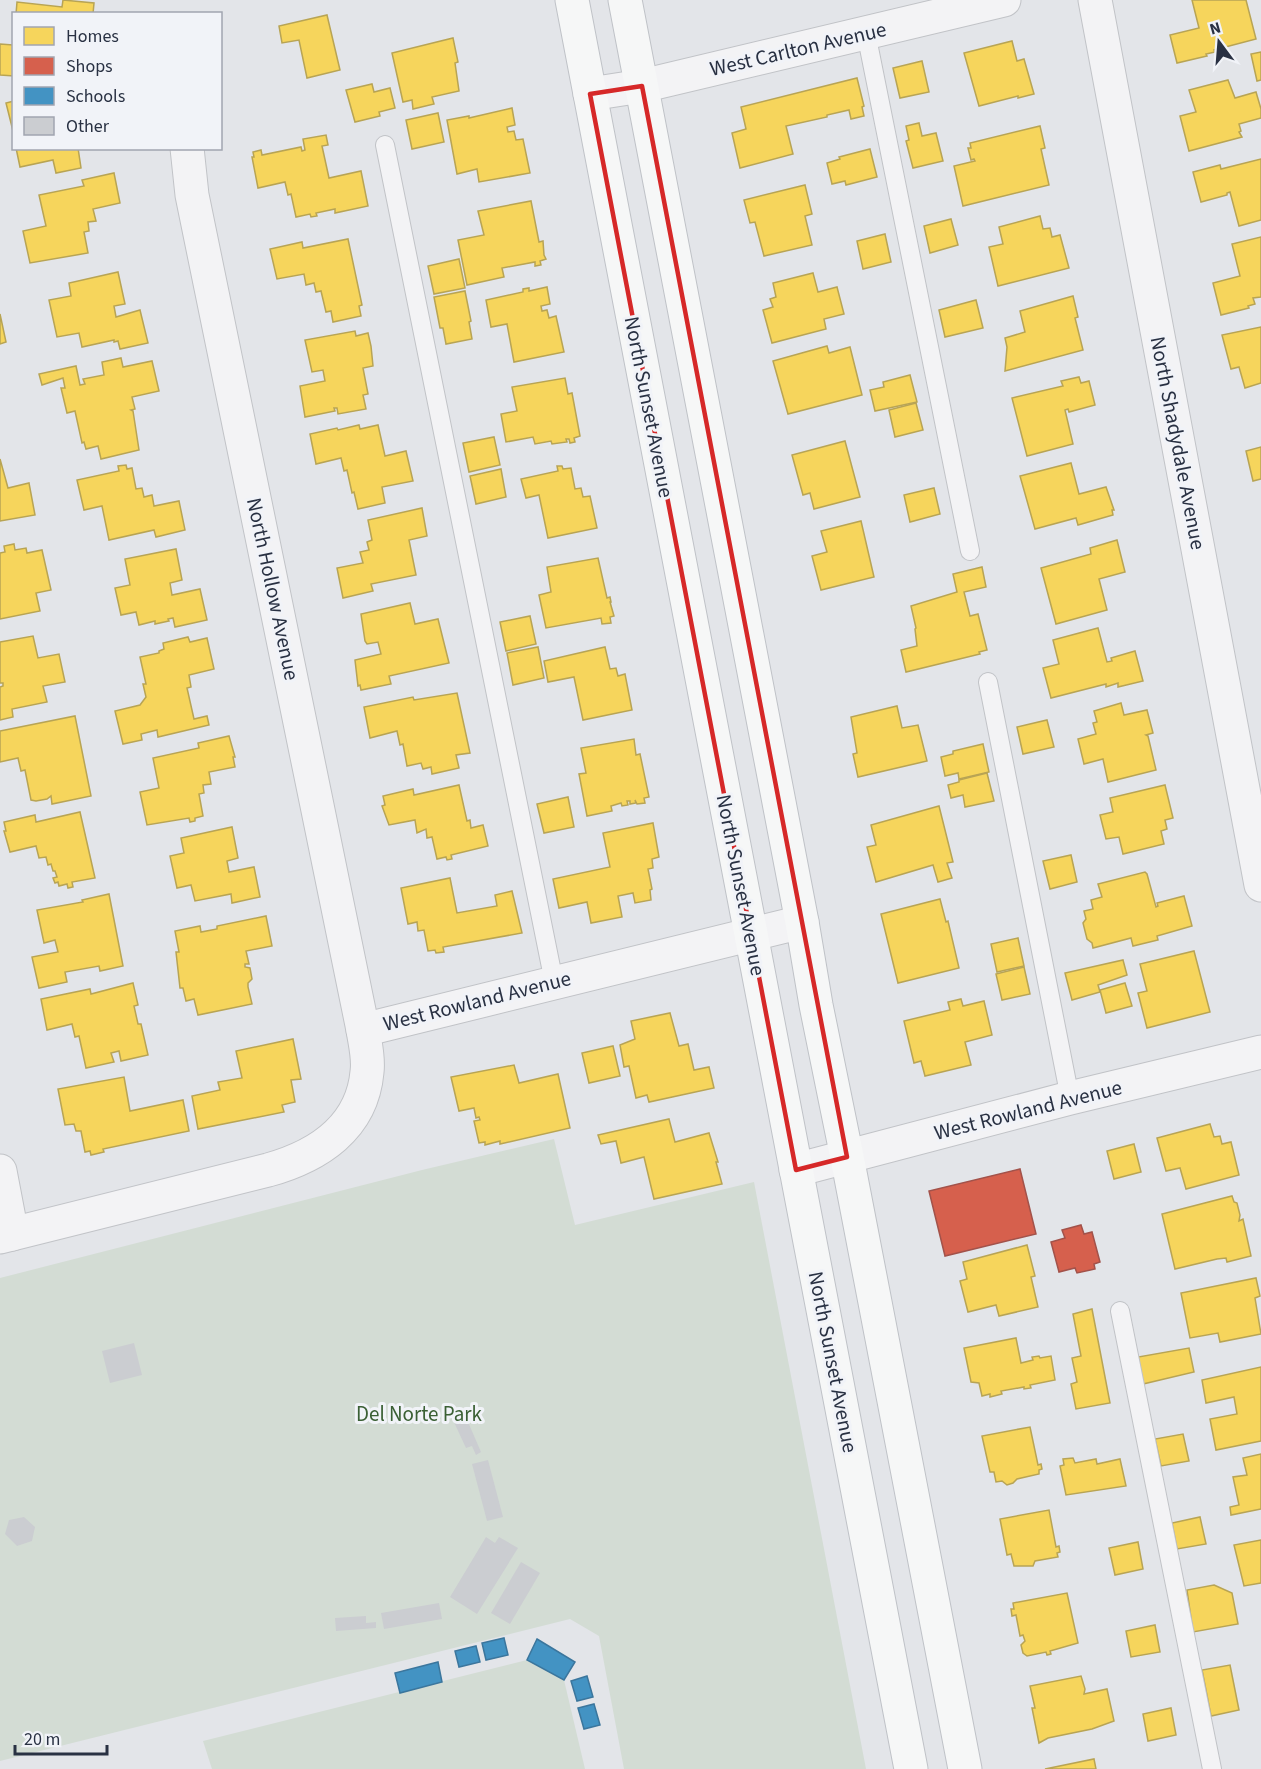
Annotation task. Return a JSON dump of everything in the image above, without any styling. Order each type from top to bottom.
[{"type":"main road","name":"North Sunset Avenue","points":[[572,0],[911,1769]]},
{"type":"main road","points":[[626,0],[816,1005],[965,1769]]},
{"type":"street","name":"West Carlton Avenue","points":[[590,94],[642,86],[1004,0]]},
{"type":"street","name":"North Shadydale Avenue","points":[[1095,0],[1261,885]]},
{"type":"street","name":"North Hollow Avenue","points":[[187,150],[192,195],[363,1030]]},
{"type":"street","name":"West Rowland Avenue","points":[[6,1235],[268,1170],[306,1157],[337,1134],[350,1120],[365,1089],[368,1069],[363,1030],[802,922]]},
{"type":"street","name":"West Rowland Avenue","points":[[796,1170],[1070,1098],[1261,1052]]},
{"type":"street","points":[[0,1171],[6,1235]]},
{"type":"lane","points":[[866,33],[970,551]]},
{"type":"lane","points":[[385,146],[554,982]]},
{"type":"lane","points":[[988,682],[1070,1098]]},
{"type":"lane","points":[[1120,1311],[1212,1769]]},
{"type":"highlighted area","points":[[642,86],[847,1157],[796,1170],[750,934],[590,94]]},
{"type":"green space","name":"Del Norte Park","points":[[554,1139],[575,1225],[754,1182],[866,1769],[624,1769],[599,1636],[570,1619],[0,1761],[0,1278],[422,1170]]},
{"type":"green space","points":[[527,1660],[564,1680],[585,1769],[212,1769],[203,1741]]},
{"type":"building: Homes","points":[[63,0],[94,3],[93,12],[16,12],[17,2],[62,7]]},
{"type":"building: Homes","points":[[1192,0],[1246,0],[1256,39],[1214,50],[1215,52],[1206,54],[1207,56],[1177,63],[1170,35],[1199,28]]},
{"type":"building: Homes","points":[[327,15],[340,70],[307,78],[299,40],[282,43],[279,26]]},
{"type":"building: Homes","points":[[453,38],[458,62],[455,63],[459,91],[432,97],[434,104],[413,109],[412,100],[403,102],[392,53]]},
{"type":"building: Homes","points":[[1012,41],[1017,61],[1024,59],[1034,94],[979,106],[964,53]]},
{"type":"building: Homes","points":[[0,44],[12,45],[12,76],[0,75]]},
{"type":"building: Homes","points":[[1261,52],[1261,80],[1257,81],[1251,54]]},
{"type":"building: Homes","points":[[922,61],[929,92],[900,98],[893,68]]},
{"type":"building: Homes","points":[[857,78],[864,106],[862,107],[864,116],[851,119],[849,110],[786,126],[793,154],[740,168],[732,133],[746,129],[741,107]]},
{"type":"building: Homes","points":[[1228,80],[1235,98],[1256,92],[1261,118],[1239,124],[1242,137],[1189,151],[1180,116],[1196,112],[1189,90]]},
{"type":"building: Homes","points":[[372,84],[374,92],[390,88],[395,108],[379,112],[380,116],[355,122],[346,90]]},
{"type":"building: Homes","points":[[12,102],[12,127],[6,103]]},
{"type":"building: Homes","points":[[512,108],[515,125],[507,127],[508,132],[514,131],[516,140],[523,139],[530,173],[479,182],[477,169],[457,174],[447,120],[469,116],[469,118]]},
{"type":"building: Homes","points":[[438,113],[444,142],[412,149],[406,120]]},
{"type":"building: Homes","points":[[919,123],[922,136],[936,133],[943,161],[913,168],[906,141],[909,140],[906,126]]},
{"type":"building: Homes","points":[[1040,126],[1045,148],[1041,149],[1049,185],[963,206],[954,166],[975,161],[971,160],[968,148],[971,148],[970,143]]},
{"type":"building: Homes","points":[[326,135],[328,145],[322,146],[329,178],[361,171],[368,206],[335,213],[335,209],[316,213],[317,216],[311,217],[310,214],[296,217],[291,194],[288,195],[285,182],[258,188],[253,152],[261,150],[262,155],[301,147],[302,151],[305,150],[303,139]]},
{"type":"building: Homes","points":[[870,149],[877,177],[846,185],[845,181],[832,184],[827,163],[840,159],[839,157]]},
{"type":"building: Homes","points":[[16,150],[78,150],[81,168],[56,173],[53,160],[20,167]]},
{"type":"building: Homes","points":[[1261,159],[1261,220],[1239,226],[1230,192],[1227,195],[1201,202],[1193,172],[1220,165],[1221,169]]},
{"type":"building: Homes","points":[[114,173],[120,203],[93,209],[96,221],[88,222],[89,231],[84,232],[88,253],[30,263],[23,231],[46,226],[39,195],[84,186],[82,180]]},
{"type":"building: Homes","points":[[805,185],[812,214],[805,216],[812,245],[764,256],[755,222],[750,223],[744,200]]},
{"type":"building: Homes","points":[[531,201],[539,242],[543,241],[546,259],[540,261],[541,265],[535,266],[535,262],[502,268],[504,277],[467,285],[458,240],[484,235],[478,211]]},
{"type":"building: Homes","points":[[1040,216],[1043,229],[1050,228],[1052,237],[1060,235],[1069,268],[998,286],[989,247],[1003,244],[999,227]]},
{"type":"building: Homes","points":[[951,219],[958,245],[930,253],[924,226]]},
{"type":"building: Homes","points":[[885,234],[891,262],[863,269],[857,241]]},
{"type":"building: Homes","points":[[1261,237],[1261,297],[1253,298],[1255,304],[1248,306],[1249,308],[1221,315],[1213,283],[1240,276],[1232,244]]},
{"type":"building: Homes","points":[[348,239],[362,305],[359,306],[361,316],[333,322],[331,311],[326,312],[321,291],[316,292],[314,283],[306,285],[304,274],[277,279],[270,249],[302,242],[303,248]]},
{"type":"building: Homes","points":[[459,259],[465,288],[434,294],[428,266]]},
{"type":"building: Homes","points":[[118,272],[125,304],[114,306],[116,317],[140,310],[148,343],[120,349],[118,341],[114,342],[114,340],[82,347],[79,333],[57,337],[49,300],[71,296],[69,283]]},
{"type":"building: Homes","points":[[813,273],[818,292],[837,287],[844,314],[824,319],[826,329],[772,343],[763,310],[773,307],[770,299],[776,297],[773,283]]},
{"type":"building: Homes","points":[[547,287],[550,304],[541,306],[542,311],[547,310],[549,318],[556,316],[564,352],[514,362],[507,324],[491,327],[486,300],[523,292],[523,289],[529,288],[529,291]]},
{"type":"building: Homes","points":[[465,291],[472,339],[446,344],[443,328],[440,328],[434,297]]},
{"type":"building: Homes","points":[[1073,296],[1078,317],[1075,318],[1083,350],[1005,371],[1007,347],[1005,338],[1025,332],[1020,311]]},
{"type":"building: Homes","points":[[976,300],[983,328],[945,337],[939,310]]},
{"type":"building: Homes","points":[[0,314],[6,342],[0,344]]},
{"type":"building: Homes","points":[[1261,327],[1261,383],[1245,388],[1239,367],[1231,369],[1222,335]]},
{"type":"building: Homes","points":[[355,331],[356,336],[368,333],[371,346],[373,366],[363,368],[368,394],[363,395],[366,409],[338,414],[337,408],[334,408],[335,411],[305,417],[300,386],[325,381],[323,370],[312,372],[305,340]]},
{"type":"building: Homes","points":[[827,346],[829,353],[850,347],[862,395],[788,414],[773,361]]},
{"type":"building: Homes","points":[[121,358],[123,367],[152,361],[159,391],[132,397],[135,409],[131,410],[139,450],[101,459],[98,446],[86,449],[84,442],[82,443],[75,411],[67,413],[61,388],[65,388],[63,378],[42,385],[39,374],[76,366],[80,385],[85,384],[83,379],[104,375],[102,362]]},
{"type":"building: Homes","points":[[910,375],[917,402],[875,411],[870,390],[884,387],[883,382]]},
{"type":"building: Homes","points":[[1079,377],[1081,383],[1089,381],[1095,405],[1069,412],[1068,409],[1065,410],[1073,444],[1027,456],[1012,398],[1063,386],[1061,381]]},
{"type":"building: Homes","points":[[565,378],[568,394],[572,393],[580,436],[574,438],[575,442],[570,443],[569,439],[566,439],[567,442],[552,444],[551,441],[535,444],[533,437],[506,442],[501,414],[517,411],[512,387]]},
{"type":"building: Homes","points":[[916,403],[923,430],[895,437],[889,410]]},
{"type":"building: Homes","points":[[359,425],[360,429],[378,425],[385,456],[406,451],[413,481],[382,487],[385,503],[358,509],[347,470],[344,471],[341,458],[316,464],[310,434]]},
{"type":"building: Homes","points":[[494,437],[500,465],[469,472],[463,443]]},
{"type":"building: Homes","points":[[845,441],[860,497],[814,509],[810,493],[803,495],[792,455]]},
{"type":"building: Homes","points":[[1261,447],[1261,479],[1253,481],[1246,451]]},
{"type":"building: Homes","points":[[0,459],[8,488],[29,483],[35,515],[0,521]]},
{"type":"building: Homes","points":[[1071,463],[1079,494],[1106,487],[1114,510],[1112,510],[1113,515],[1078,525],[1076,518],[1035,529],[1020,476]]},
{"type":"building: Homes","points":[[126,465],[127,469],[132,468],[136,489],[142,488],[144,497],[152,495],[154,506],[179,501],[185,530],[156,537],[154,530],[109,540],[102,506],[84,510],[77,480],[119,471],[118,466]]},
{"type":"building: Homes","points":[[557,466],[562,466],[563,469],[571,468],[575,489],[581,488],[583,497],[590,496],[597,528],[548,538],[539,495],[526,498],[521,479],[558,471]]},
{"type":"building: Homes","points":[[501,469],[506,497],[476,504],[470,476]]},
{"type":"building: Homes","points":[[934,488],[940,514],[910,522],[904,495]]},
{"type":"building: Homes","points":[[422,508],[427,536],[409,540],[416,575],[371,584],[373,591],[343,598],[337,568],[363,563],[360,552],[369,550],[367,542],[372,540],[368,520]]},
{"type":"building: Homes","points":[[861,521],[874,577],[821,590],[812,556],[827,552],[821,531]]},
{"type":"building: Homes","points":[[1117,540],[1125,572],[1099,579],[1107,610],[1056,624],[1041,568],[1091,554],[1090,548]]},
{"type":"building: Homes","points":[[14,544],[15,550],[26,548],[27,553],[42,550],[51,590],[36,593],[40,611],[0,619],[0,553],[5,552],[4,546]]},
{"type":"building: Homes","points":[[176,549],[182,580],[170,583],[172,595],[200,589],[207,620],[175,627],[173,618],[155,624],[155,621],[139,625],[136,612],[121,615],[115,588],[130,585],[125,559]]},
{"type":"building: Homes","points":[[598,558],[607,598],[610,597],[614,616],[610,617],[611,623],[602,624],[601,618],[546,628],[539,595],[551,592],[547,567]]},
{"type":"building: Homes","points":[[982,567],[986,587],[964,592],[970,616],[978,614],[987,650],[979,652],[980,654],[906,672],[901,650],[917,646],[911,606],[957,592],[953,574]]},
{"type":"building: Homes","points":[[410,603],[415,624],[438,619],[449,663],[389,676],[391,684],[361,690],[360,685],[358,686],[355,660],[381,654],[378,642],[367,644],[365,641],[361,614]]},
{"type":"building: Homes","points":[[530,616],[536,644],[506,651],[500,622]]},
{"type":"building: Homes","points":[[1098,628],[1107,662],[1112,661],[1111,658],[1135,651],[1143,681],[1118,687],[1118,683],[1106,687],[1106,684],[1051,698],[1043,668],[1059,664],[1053,640]]},
{"type":"building: Homes","points":[[33,636],[38,658],[59,654],[65,682],[43,686],[47,702],[12,709],[13,717],[0,720],[0,687],[3,683],[0,683],[0,642]]},
{"type":"building: Homes","points":[[188,637],[190,642],[207,638],[214,669],[189,675],[191,687],[187,688],[194,719],[207,716],[209,725],[158,737],[157,730],[141,734],[142,740],[123,744],[115,711],[140,705],[146,697],[143,684],[146,684],[140,657],[159,653],[164,649],[163,643]]},
{"type":"building: Homes","points":[[538,647],[544,678],[513,685],[507,653]]},
{"type":"building: Homes","points":[[605,647],[610,669],[616,668],[618,676],[625,674],[632,710],[583,720],[574,677],[548,682],[544,661]]},
{"type":"building: Homes","points":[[457,693],[470,753],[456,755],[459,768],[432,774],[431,767],[423,769],[421,763],[407,766],[403,744],[400,745],[397,731],[370,738],[364,707],[413,697],[414,700]]},
{"type":"building: Homes","points":[[1121,703],[1124,715],[1147,710],[1153,733],[1146,735],[1156,770],[1108,782],[1103,759],[1084,764],[1078,739],[1096,734],[1093,723],[1097,722],[1094,711]]},
{"type":"building: Homes","points":[[897,706],[902,728],[918,725],[927,761],[858,777],[853,754],[857,753],[851,717]]},
{"type":"building: Homes","points":[[75,716],[91,796],[52,804],[51,796],[47,799],[31,800],[25,770],[21,771],[18,758],[0,762],[0,731]]},
{"type":"building: Homes","points":[[1047,720],[1054,747],[1023,754],[1017,727]]},
{"type":"building: Homes","points":[[229,736],[235,757],[233,757],[235,767],[209,772],[211,784],[203,785],[204,793],[199,794],[203,816],[190,822],[189,818],[147,825],[140,792],[159,788],[153,758],[199,748],[198,743]]},
{"type":"building: Homes","points":[[634,739],[636,755],[640,754],[649,797],[644,798],[645,803],[637,804],[635,800],[636,803],[630,804],[630,801],[627,801],[628,805],[622,806],[621,803],[611,806],[612,811],[587,816],[579,774],[586,773],[581,748]]},
{"type":"building: Homes","points":[[983,744],[989,772],[959,779],[958,773],[945,776],[941,757],[953,754],[953,751]]},
{"type":"building: Homes","points":[[987,773],[994,801],[965,807],[963,795],[951,798],[948,785]]},
{"type":"building: Homes","points":[[459,785],[467,821],[470,820],[471,828],[483,825],[488,846],[451,855],[452,859],[447,860],[446,857],[437,859],[432,837],[427,838],[426,829],[417,833],[415,820],[389,825],[382,806],[385,805],[383,796],[413,789],[414,795]]},
{"type":"building: Homes","points":[[1165,785],[1173,818],[1165,820],[1167,829],[1161,831],[1164,844],[1123,854],[1119,837],[1106,839],[1100,815],[1113,812],[1110,798]]},
{"type":"building: Homes","points":[[568,797],[574,827],[544,833],[537,804]]},
{"type":"building: Homes","points":[[939,806],[953,862],[947,863],[952,878],[938,882],[933,865],[876,882],[867,847],[876,845],[871,825]]},
{"type":"building: Homes","points":[[80,812],[95,878],[72,882],[73,887],[68,888],[67,884],[59,886],[53,878],[57,877],[51,864],[48,865],[46,857],[39,858],[36,846],[10,852],[4,822],[35,815],[36,822]]},
{"type":"building: Homes","points":[[653,823],[659,857],[652,859],[653,868],[648,869],[652,889],[650,890],[651,900],[635,903],[633,893],[618,896],[622,917],[591,923],[587,902],[559,908],[553,879],[610,867],[603,833]]},
{"type":"building: Homes","points":[[232,827],[238,858],[227,861],[229,872],[254,867],[260,897],[232,903],[231,894],[195,901],[191,885],[177,888],[170,856],[184,853],[181,838]]},
{"type":"building: Homes","points":[[1071,855],[1077,882],[1050,889],[1043,861]]},
{"type":"building: Homes","points":[[1145,872],[1156,907],[1157,903],[1184,896],[1192,926],[1157,936],[1158,940],[1133,946],[1131,938],[1093,948],[1092,943],[1087,939],[1083,923],[1086,919],[1084,911],[1093,909],[1091,900],[1102,897],[1098,884]]},
{"type":"building: Homes","points":[[450,878],[457,913],[497,906],[495,895],[512,891],[522,933],[443,947],[444,952],[428,951],[424,930],[418,931],[417,922],[408,924],[401,888]]},
{"type":"building: Homes","points":[[109,894],[123,966],[100,971],[99,966],[65,972],[67,982],[39,988],[32,957],[58,952],[55,940],[44,943],[37,910],[83,902],[82,900]]},
{"type":"building: Homes","points":[[940,899],[946,922],[948,921],[959,968],[898,983],[881,914]]},
{"type":"building: Homes","points":[[266,916],[272,946],[246,951],[249,964],[245,964],[245,967],[250,968],[252,979],[248,987],[252,1004],[198,1015],[194,999],[186,1001],[183,988],[180,988],[176,952],[179,952],[175,931],[200,926],[201,932],[217,929],[217,926]]},
{"type":"building: Homes","points":[[1018,938],[1024,966],[997,972],[991,944]]},
{"type":"building: Homes","points":[[1194,951],[1210,1012],[1147,1028],[1138,993],[1147,991],[1140,964]]},
{"type":"building: Homes","points":[[1123,960],[1127,975],[1098,985],[1100,992],[1072,1000],[1065,973]]},
{"type":"building: Homes","points":[[1024,967],[1030,994],[1002,1000],[996,974]]},
{"type":"building: Homes","points":[[133,983],[138,1005],[134,1006],[148,1055],[121,1061],[119,1051],[111,1053],[114,1062],[86,1068],[79,1036],[75,1037],[72,1024],[47,1030],[41,999],[90,989],[91,994]]},
{"type":"building: Homes","points":[[1125,983],[1132,1006],[1106,1013],[1100,990]]},
{"type":"building: Homes","points":[[961,999],[963,1006],[984,1001],[992,1035],[965,1042],[971,1065],[925,1076],[921,1061],[914,1063],[904,1021],[950,1010],[948,1002]]},
{"type":"building: Homes","points":[[670,1013],[679,1046],[688,1044],[694,1070],[709,1067],[714,1088],[649,1102],[647,1095],[636,1098],[629,1066],[624,1067],[620,1045],[635,1039],[631,1021]]},
{"type":"building: Homes","points":[[293,1039],[301,1079],[291,1080],[295,1102],[282,1105],[284,1112],[198,1129],[192,1096],[220,1090],[218,1082],[242,1078],[236,1051]]},
{"type":"building: Homes","points":[[613,1046],[620,1076],[589,1083],[582,1053]]},
{"type":"building: Homes","points":[[514,1065],[519,1083],[558,1074],[570,1128],[500,1144],[500,1141],[485,1145],[485,1142],[479,1143],[474,1121],[480,1120],[479,1117],[476,1118],[474,1108],[459,1111],[451,1077]]},
{"type":"building: Homes","points":[[124,1077],[130,1111],[183,1100],[189,1131],[103,1149],[104,1152],[91,1155],[90,1151],[85,1152],[81,1131],[76,1131],[74,1124],[65,1125],[58,1089]]},
{"type":"building: Homes","points":[[669,1119],[675,1142],[709,1133],[722,1184],[654,1199],[644,1157],[621,1163],[616,1141],[601,1144],[598,1135]]},
{"type":"building: Homes","points":[[1210,1124],[1214,1137],[1220,1136],[1222,1144],[1231,1142],[1239,1175],[1186,1189],[1180,1168],[1166,1171],[1157,1138]]},
{"type":"building: Homes","points":[[1134,1144],[1141,1172],[1114,1179],[1107,1151]]},
{"type":"building: Homes","points":[[1232,1196],[1234,1202],[1237,1203],[1239,1221],[1243,1219],[1251,1256],[1227,1262],[1226,1258],[1217,1259],[1175,1269],[1162,1214]]},
{"type":"building: Homes","points":[[1027,1245],[1035,1276],[1031,1277],[1038,1307],[999,1316],[996,1305],[968,1312],[960,1281],[967,1279],[963,1262]]},
{"type":"building: Homes","points":[[1256,1278],[1260,1296],[1255,1298],[1261,1334],[1220,1342],[1218,1333],[1190,1338],[1181,1293]]},
{"type":"building: Homes","points":[[1092,1309],[1110,1403],[1076,1409],[1071,1384],[1077,1382],[1072,1358],[1081,1356],[1073,1314]]},
{"type":"building: Homes","points":[[1016,1338],[1021,1363],[1033,1360],[1032,1357],[1051,1356],[1055,1380],[1030,1385],[1031,1388],[1001,1391],[1002,1394],[990,1397],[990,1394],[982,1396],[979,1383],[971,1382],[964,1348]]},
{"type":"building: Homes","points":[[1189,1348],[1194,1372],[1143,1384],[1138,1357]]},
{"type":"building: Homes","points":[[1261,1367],[1261,1441],[1216,1450],[1210,1419],[1237,1414],[1234,1397],[1206,1403],[1202,1380]]},
{"type":"building: Homes","points":[[1030,1427],[1038,1465],[1041,1464],[1042,1469],[1039,1470],[1039,1474],[1017,1479],[1007,1485],[1002,1481],[996,1482],[994,1472],[990,1472],[982,1436]]},
{"type":"building: Homes","points":[[1183,1434],[1189,1461],[1161,1466],[1155,1439]]},
{"type":"building: Homes","points":[[1261,1454],[1261,1509],[1231,1515],[1230,1507],[1239,1505],[1233,1477],[1247,1475],[1243,1458]]},
{"type":"building: Homes","points":[[1073,1458],[1075,1463],[1096,1459],[1097,1464],[1120,1459],[1126,1486],[1066,1495],[1060,1466],[1064,1465],[1063,1459]]},
{"type":"building: Homes","points":[[1049,1510],[1056,1547],[1059,1546],[1058,1557],[1035,1561],[1033,1566],[1014,1566],[1011,1554],[1007,1555],[1000,1519]]},
{"type":"building: Homes","points":[[1200,1517],[1206,1544],[1177,1549],[1172,1523]]},
{"type":"building: Homes","points":[[1261,1540],[1261,1583],[1244,1586],[1234,1545]]},
{"type":"building: Homes","points":[[1138,1542],[1143,1569],[1115,1575],[1109,1548]]},
{"type":"building: Homes","points":[[1214,1585],[1232,1593],[1238,1624],[1193,1632],[1187,1590]]},
{"type":"building: Homes","points":[[1067,1593],[1078,1643],[1050,1651],[1051,1654],[1047,1655],[1046,1652],[1027,1656],[1023,1653],[1021,1645],[1025,1641],[1023,1635],[1020,1636],[1016,1615],[1012,1616],[1013,1603]]},
{"type":"building: Homes","points":[[1155,1625],[1160,1652],[1131,1657],[1126,1631]]},
{"type":"building: Homes","points":[[1230,1665],[1239,1710],[1211,1716],[1202,1670]]},
{"type":"building: Homes","points":[[1081,1676],[1085,1689],[1084,1694],[1107,1689],[1114,1721],[1092,1729],[1048,1738],[1039,1743],[1030,1686]]},
{"type":"building: Homes","points":[[1171,1708],[1176,1735],[1148,1741],[1143,1714]]},
{"type":"building: Homes","points":[[1094,1759],[1096,1769],[1045,1769]]},
{"type":"building: Shops","points":[[1020,1169],[1036,1234],[945,1256],[929,1191]]},
{"type":"building: Shops","points":[[1081,1225],[1084,1234],[1092,1232],[1100,1262],[1094,1264],[1095,1269],[1077,1273],[1075,1268],[1059,1272],[1051,1242],[1065,1238],[1062,1230]]},
{"type":"building: Schools","points":[[504,1638],[508,1655],[486,1660],[482,1643]]},
{"type":"building: Schools","points":[[537,1639],[575,1662],[564,1680],[527,1660]]},
{"type":"building: Schools","points":[[476,1646],[480,1662],[459,1667],[455,1651]]},
{"type":"building: Schools","points":[[438,1662],[442,1682],[400,1693],[395,1673]]},
{"type":"building: Schools","points":[[587,1676],[593,1697],[577,1701],[571,1681]]},
{"type":"building: Schools","points":[[594,1704],[600,1725],[584,1729],[578,1708]]},
{"type":"building: Other","points":[[134,1343],[142,1375],[110,1383],[102,1351]]},
{"type":"building: Other","points":[[465,1415],[481,1452],[476,1455],[472,1446],[466,1448],[453,1420]]},
{"type":"building: Other","points":[[488,1460],[503,1517],[487,1521],[472,1464]]},
{"type":"building: Other","points":[[24,1517],[35,1527],[32,1541],[17,1546],[5,1534],[9,1520]]},
{"type":"building: Other","points":[[486,1537],[495,1543],[499,1537],[518,1548],[477,1614],[450,1597]]},
{"type":"building: Other","points":[[521,1562],[540,1573],[510,1624],[491,1613]]},
{"type":"building: Other","points":[[439,1603],[442,1619],[384,1629],[381,1613]]},
{"type":"building: Other","points":[[366,1616],[366,1623],[376,1622],[376,1628],[336,1631],[335,1618]]}]
